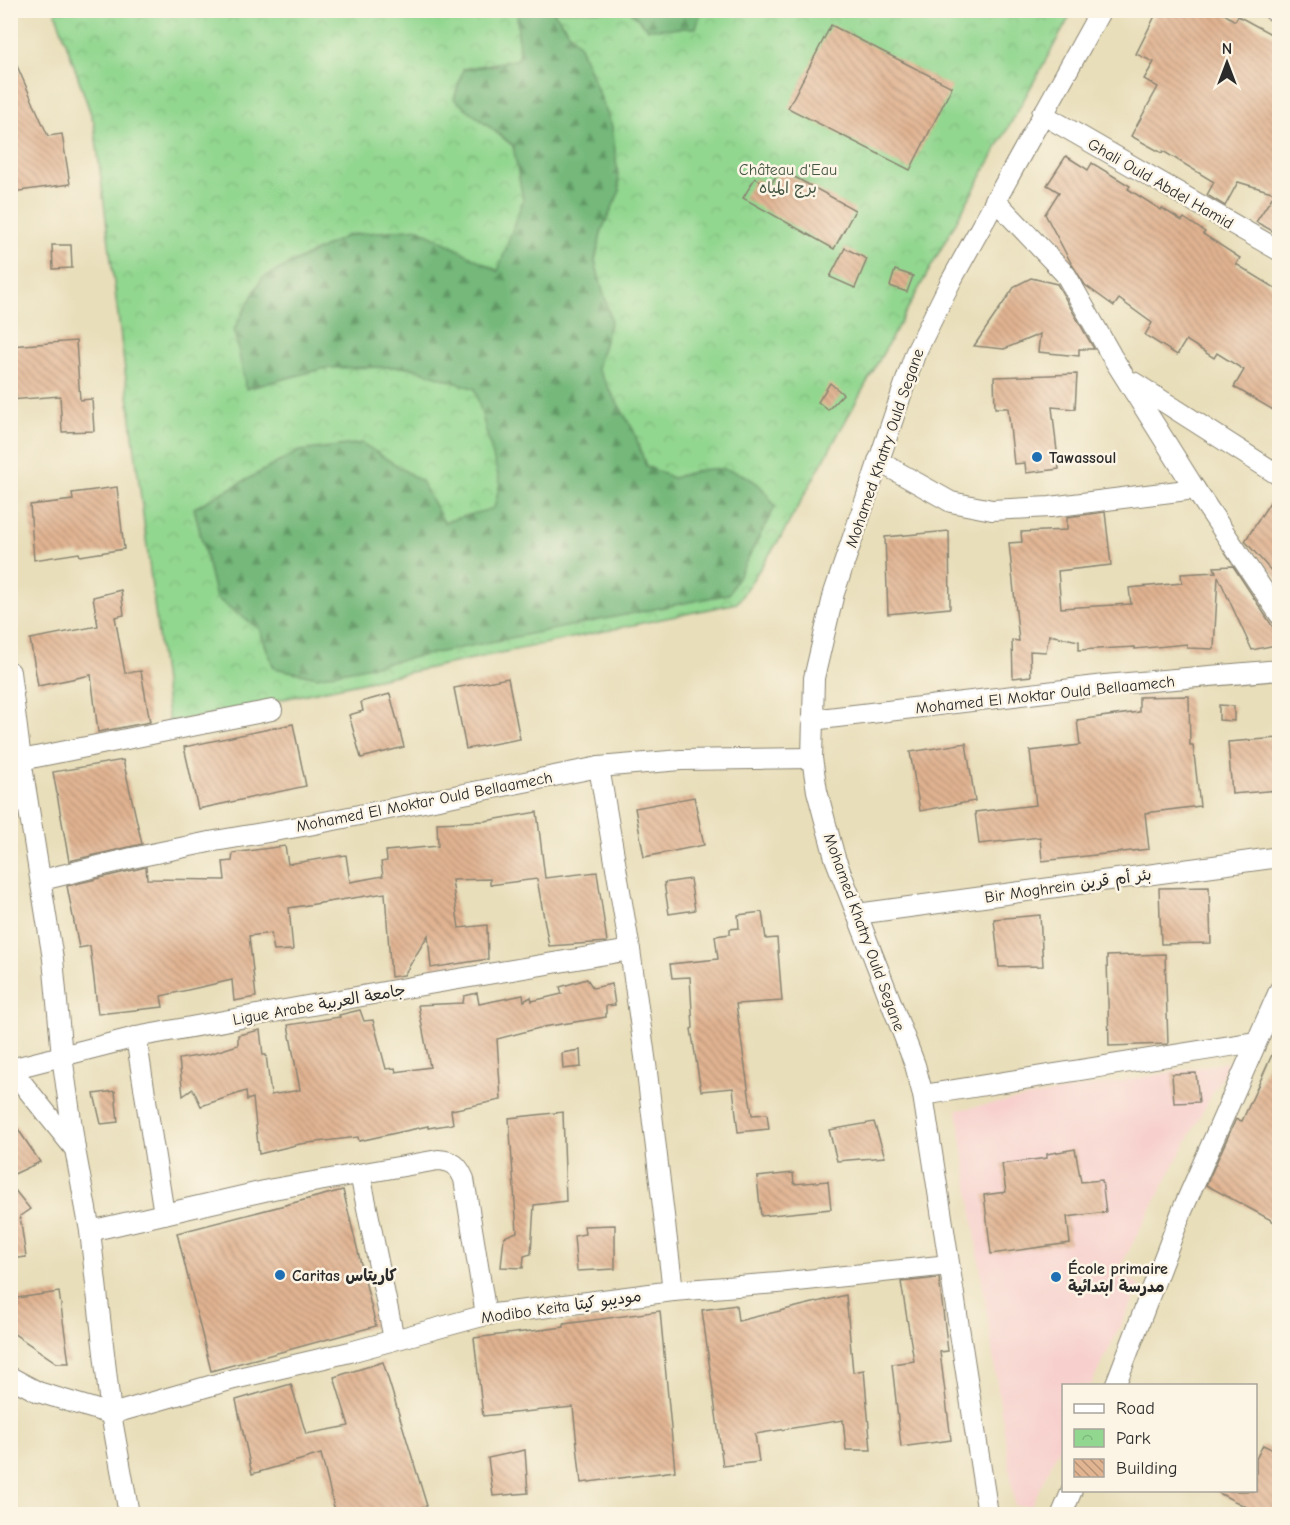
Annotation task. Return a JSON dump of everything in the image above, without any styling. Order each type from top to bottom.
[{"type":"street","name":"Mohamed Khatry Ould Segane","points":[[988,1515],[923,1095],[915,1065],[835,858],[817,791],[812,758],[814,678],[831,603],[915,354],[951,281],[1101,10]]},
{"type":"street","points":[[1273,10],[1280,14]]},
{"type":"street","name":"Ghali Ould Abdel Hamid","points":[[1042,114],[1280,251]]},
{"type":"street","points":[[995,200],[1066,275],[1111,355],[1128,378],[1195,489],[1280,615]]},
{"type":"street","points":[[1128,378],[1280,476]]},
{"type":"street","points":[[878,461],[951,502],[992,510],[1050,507],[1195,489]]},
{"type":"street","name":"Mohamed El Moktar Ould Bellaamech","points":[[812,720],[1105,685],[1280,670]]},
{"type":"street","points":[[10,672],[21,760],[20,801],[42,880],[62,1056],[75,1149],[90,1231],[111,1414],[129,1515]]},
{"type":"street","points":[[21,760],[272,710]]},
{"type":"street","name":"Mohamed El Moktar Ould Bellaamech","points":[[42,880],[165,851],[309,825],[599,767],[681,760],[812,758]]},
{"type":"street","points":[[599,767],[630,950],[673,1291]]},
{"type":"street","name":"Bir Moghrein بئر أم قرين","points":[[857,914],[1280,857]]},
{"type":"street","name":"Ligue Arabe جامعة العربية","points":[[11,1069],[136,1037],[630,950]]},
{"type":"street","points":[[1116,1384],[1182,1211],[1255,1042],[1272,1028],[1280,989]]},
{"type":"street","points":[[136,1037],[164,1214]]},
{"type":"street","points":[[923,1095],[1255,1042]]},
{"type":"street","points":[[11,1069],[75,1149]]},
{"type":"street","points":[[90,1231],[261,1191],[449,1160],[459,1166],[464,1179],[486,1315]]},
{"type":"street","points":[[360,1174],[394,1339]]},
{"type":"street","name":"Modibo Keita موديبو كيتا","points":[[111,1414],[234,1379],[486,1315],[673,1291],[778,1284],[949,1264]]},
{"type":"street","points":[[10,1377],[38,1392],[111,1414]]},
{"type":"street","points":[[1062,1515],[1072,1492]]},
{"type":"shaded area","name":"École primaire مدرسة ابتدائية","points":[[1229,1062],[1120,1267],[1140,1287],[1092,1384],[1062,1384],[1062,1442],[1031,1506],[1015,1506],[957,1110]]},
{"type":"green space","name":"Château d'Eau برج المياه","points":[[702,10],[1073,11],[781,537],[737,603],[169,723],[94,123],[55,11],[517,11],[519,59],[463,69],[454,99],[513,146],[523,199],[498,271],[418,228],[348,235],[262,278],[234,329],[246,389],[326,368],[409,367],[475,389],[500,483],[494,508],[444,522],[421,481],[362,443],[299,451],[194,508],[216,598],[259,629],[274,668],[317,677],[729,594],[775,507],[761,486],[737,472],[707,469],[673,478],[646,466],[634,431],[597,368],[611,320],[595,261],[602,230],[620,191],[612,126],[580,46],[553,11],[630,11],[648,29],[696,28]]},
{"type":"green space","points":[[517,11],[553,11],[580,46],[612,126],[620,191],[602,230],[595,261],[611,320],[597,368],[634,431],[646,466],[673,478],[707,469],[737,472],[761,486],[775,507],[729,594],[317,677],[274,668],[259,629],[216,598],[194,508],[299,451],[363,443],[421,481],[444,522],[475,389],[409,367],[326,368],[245,389],[234,329],[262,278],[348,235],[418,228],[498,271],[514,146],[454,99],[463,69],[496,65]]},
{"type":"green space","points":[[630,11],[702,11],[696,28],[648,29]]},
{"type":"building","points":[[1158,10],[1218,10],[1235,21],[1238,16],[1280,39],[1280,235],[1256,222],[1275,193],[1238,182],[1225,206],[1207,195],[1214,182],[1163,151],[1162,153],[1131,136],[1158,87],[1144,79],[1154,62],[1136,54]]},
{"type":"building","points":[[831,25],[952,87],[910,170],[788,108]]},
{"type":"building","points":[[10,50],[48,136],[62,134],[70,184],[12,192],[10,180]]},
{"type":"building","points":[[1066,156],[1088,170],[1092,163],[1130,186],[1128,189],[1161,210],[1162,208],[1182,221],[1184,218],[1205,232],[1203,234],[1240,258],[1236,264],[1280,291],[1280,414],[1234,387],[1244,370],[1217,353],[1214,358],[1186,340],[1177,355],[1145,335],[1152,323],[1119,299],[1114,306],[1085,285],[1045,214],[1059,192],[1047,185]]},
{"type":"building","points":[[780,169],[855,210],[834,249],[743,198],[755,178],[770,186]]},
{"type":"building","points":[[52,245],[71,245],[72,268],[53,269]]},
{"type":"building","points":[[845,248],[867,259],[855,288],[830,277]]},
{"type":"building","points":[[895,270],[913,276],[907,292],[890,286]]},
{"type":"building","points":[[1031,278],[1057,284],[1094,349],[1079,349],[1079,356],[1038,352],[1040,334],[1004,349],[974,346],[1015,286]]},
{"type":"building","points":[[76,341],[80,400],[92,399],[94,431],[62,432],[60,396],[10,400],[10,346]]},
{"type":"building","points":[[1077,374],[1075,409],[1052,407],[1059,469],[1026,473],[1025,463],[1014,464],[1008,408],[995,408],[994,377]]},
{"type":"building","points":[[830,383],[843,394],[828,410],[818,402]]},
{"type":"building","points":[[117,487],[124,549],[34,560],[30,505],[73,500],[72,493]]},
{"type":"building","points":[[1280,488],[1280,581],[1245,541]]},
{"type":"building","points":[[1105,512],[1111,565],[1058,571],[1061,608],[1131,604],[1129,588],[1182,583],[1181,574],[1216,572],[1214,567],[1233,566],[1280,638],[1280,644],[1252,650],[1218,576],[1214,649],[1187,648],[1187,644],[1135,649],[1135,647],[1079,650],[1079,641],[1049,635],[1046,652],[1030,651],[1031,676],[1013,678],[1012,640],[1019,641],[1009,543],[1022,542],[1021,532],[1067,530],[1067,517]]},
{"type":"building","points":[[949,531],[950,608],[888,614],[885,537]]},
{"type":"building","points":[[121,590],[124,615],[115,617],[125,673],[141,671],[150,722],[98,732],[91,675],[38,686],[30,639],[98,626],[93,597]]},
{"type":"building","points":[[508,678],[520,739],[466,749],[454,688]]},
{"type":"building","points":[[390,694],[404,747],[361,758],[349,715],[363,711],[361,702]]},
{"type":"building","points":[[1189,696],[1190,745],[1193,745],[1200,806],[1145,813],[1149,849],[1042,861],[1040,837],[979,844],[975,812],[1036,805],[1030,751],[1080,745],[1077,720],[1139,712],[1139,697]]},
{"type":"building","points":[[1219,705],[1234,706],[1234,721],[1219,720]]},
{"type":"building","points":[[293,724],[306,786],[198,809],[184,747]]},
{"type":"building","points":[[1280,738],[1280,790],[1232,794],[1228,742]]},
{"type":"building","points":[[966,743],[975,801],[920,811],[910,752]]},
{"type":"building","points":[[123,760],[142,844],[69,861],[53,772]]},
{"type":"building","points":[[694,797],[704,845],[644,857],[635,808]]},
{"type":"building","points":[[537,812],[545,878],[597,872],[607,942],[549,946],[537,879],[490,885],[490,879],[452,880],[459,928],[487,925],[488,959],[431,968],[428,935],[404,975],[391,977],[385,893],[289,908],[293,950],[274,951],[271,933],[249,936],[256,997],[234,1001],[232,980],[161,996],[163,1007],[98,1014],[90,946],[79,948],[67,886],[146,867],[147,879],[225,880],[223,862],[232,861],[233,853],[285,846],[288,864],[346,855],[350,882],[383,876],[381,862],[387,861],[386,851],[438,846],[437,823],[485,821]]},
{"type":"building","points":[[690,879],[695,910],[669,914],[664,883]]},
{"type":"building","points":[[1209,887],[1211,943],[1161,944],[1159,888]]},
{"type":"building","points":[[762,912],[766,939],[777,938],[782,1001],[736,1004],[752,1115],[767,1114],[769,1129],[738,1132],[733,1088],[701,1091],[691,1029],[693,1028],[690,977],[672,978],[670,964],[718,959],[715,936],[730,934],[730,929],[739,928],[738,915]]},
{"type":"building","points":[[1040,915],[1043,966],[999,967],[994,919]]},
{"type":"building","points":[[1165,954],[1168,1044],[1109,1046],[1107,956]]},
{"type":"building","points":[[587,979],[593,988],[612,984],[615,1005],[606,1006],[606,1017],[543,1027],[497,1039],[501,1100],[451,1110],[453,1124],[428,1128],[428,1126],[359,1141],[358,1137],[300,1144],[259,1154],[253,1098],[247,1100],[246,1091],[201,1106],[193,1089],[183,1096],[179,1059],[209,1054],[238,1045],[238,1035],[260,1030],[271,1095],[300,1090],[288,1025],[340,1017],[339,1015],[360,1010],[364,1021],[373,1020],[386,1069],[395,1068],[396,1072],[430,1067],[418,1005],[463,1003],[464,996],[477,993],[479,1004],[523,995],[524,1001],[531,997],[532,1001],[562,994],[560,987]]},
{"type":"building","points":[[1280,1037],[1280,1225],[1206,1185],[1236,1119],[1242,1121]]},
{"type":"building","points":[[580,1050],[581,1067],[563,1069],[562,1053]]},
{"type":"building","points":[[1196,1073],[1199,1102],[1174,1103],[1172,1074]]},
{"type":"building","points":[[115,1091],[118,1122],[101,1124],[94,1094]]},
{"type":"building","points":[[563,1112],[566,1201],[534,1205],[531,1254],[524,1256],[523,1268],[501,1267],[504,1237],[517,1232],[509,1118]]},
{"type":"building","points":[[10,1117],[40,1162],[10,1176]]},
{"type":"building","points":[[874,1122],[885,1157],[837,1161],[829,1130]]},
{"type":"building","points":[[1075,1149],[1081,1182],[1102,1180],[1106,1212],[1067,1217],[1070,1243],[991,1254],[984,1195],[1006,1192],[1002,1164],[1047,1158],[1047,1154]]},
{"type":"building","points":[[793,1173],[794,1184],[828,1181],[831,1209],[761,1216],[757,1177]]},
{"type":"building","points":[[10,1184],[30,1209],[20,1216],[26,1257],[10,1259]]},
{"type":"building","points":[[343,1190],[376,1326],[211,1371],[177,1233]]},
{"type":"building","points":[[615,1225],[615,1269],[577,1271],[574,1236],[585,1234],[584,1226]]},
{"type":"building","points":[[939,1278],[948,1351],[940,1352],[951,1440],[901,1447],[892,1364],[914,1361],[901,1282]]},
{"type":"building","points":[[59,1292],[69,1363],[57,1363],[10,1331],[10,1299]]},
{"type":"building","points":[[846,1295],[853,1372],[864,1370],[871,1450],[846,1450],[843,1420],[755,1434],[759,1462],[723,1466],[702,1310],[736,1305],[738,1321]]},
{"type":"building","points":[[660,1311],[675,1471],[581,1483],[573,1407],[483,1416],[474,1338],[564,1327],[564,1324]]},
{"type":"building","points":[[383,1362],[427,1506],[383,1515],[336,1515],[321,1454],[252,1474],[236,1400],[291,1384],[306,1434],[349,1426],[334,1377]]},
{"type":"building","points":[[1263,1445],[1280,1453],[1280,1515],[1262,1515],[1217,1492],[1257,1492],[1257,1457]]},
{"type":"building","points":[[525,1450],[528,1493],[493,1496],[488,1458]]},
{"type":"place","name":"Tawassoul","points":[[1037,457]]},
{"type":"place","name":"Caritas كاريتاس","points":[[280,1275]]},
{"type":"place","name":"École primaire مدرسة ابتدائية","points":[[1056,1277]]}]
